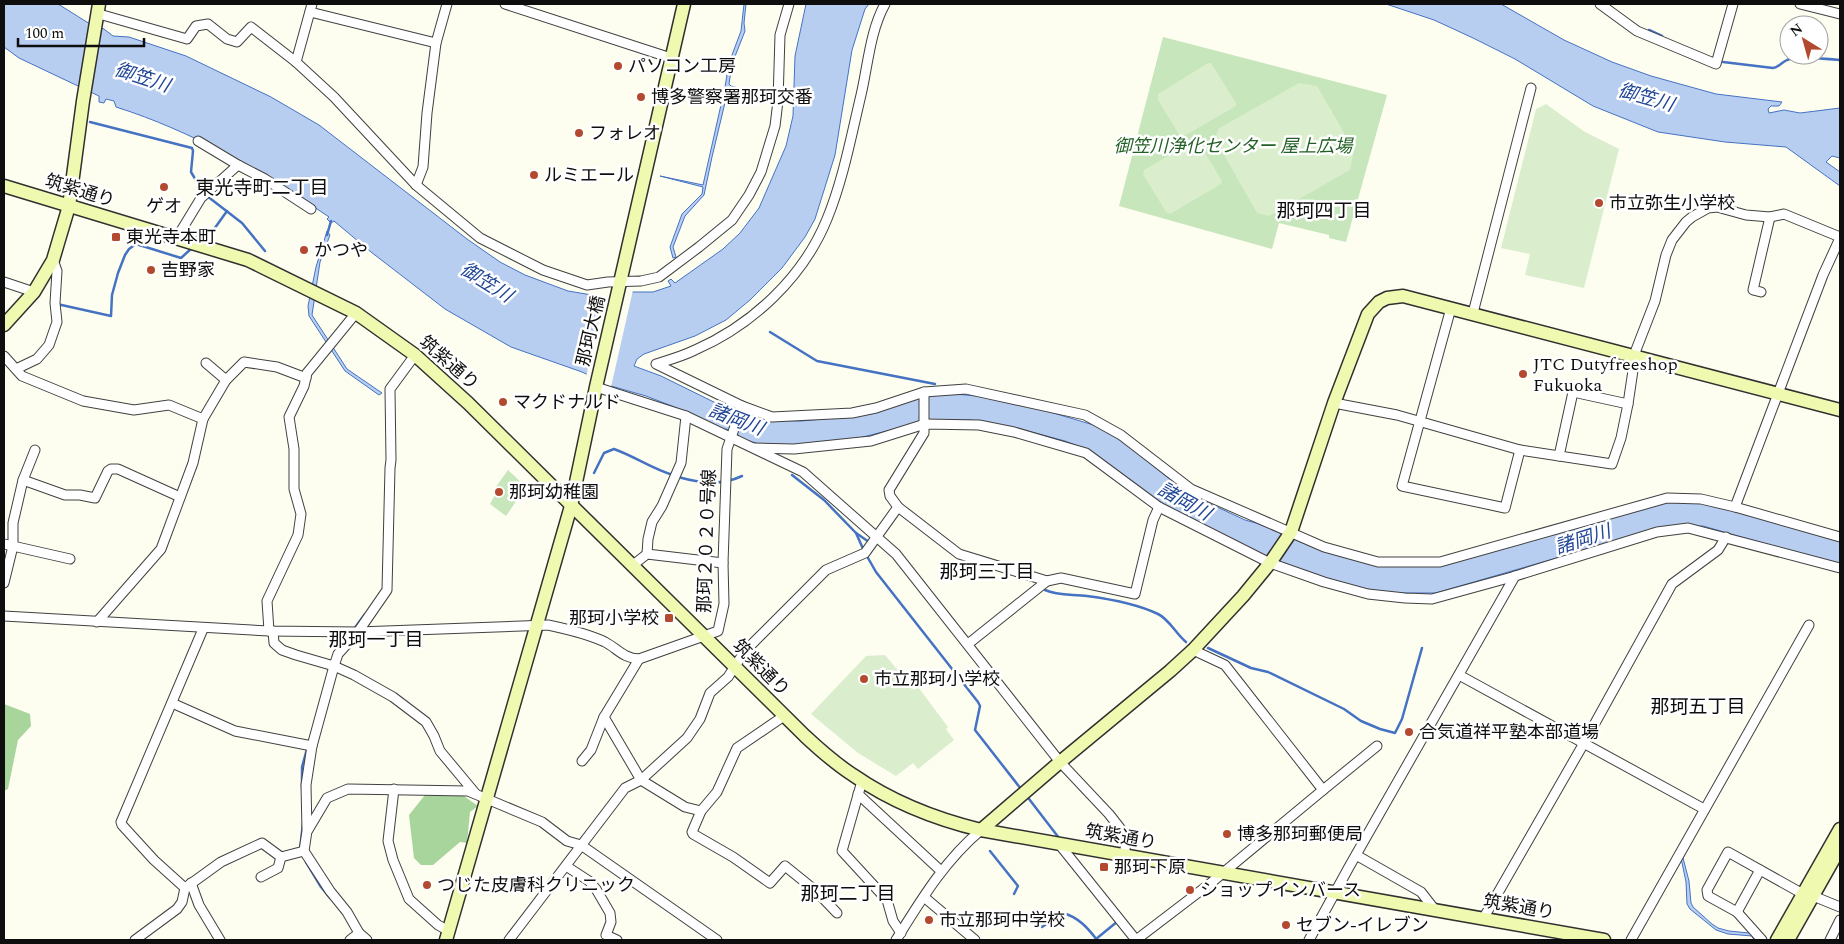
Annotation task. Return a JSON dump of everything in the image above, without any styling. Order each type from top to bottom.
[{"type":"street","points":[[416,185],[423,167],[427,113],[436,43],[447,4]]},
{"type":"street","points":[[505,4],[672,58]]},
{"type":"street","name":"那珂大橋","points":[[448,936],[571,506],[596,387],[684,4]]},
{"type":"street","points":[[4,325],[34,292],[52,260],[69,206],[83,102],[99,9],[187,39],[196,26],[208,24],[227,39],[237,42],[251,27],[296,62],[334,97],[416,185],[480,238],[543,270],[587,285],[650,280],[660,277],[732,220],[749,195],[761,172],[775,126],[778,101],[780,35],[789,4]]},
{"type":"street","points":[[885,4],[873,30],[868,66],[838,187],[826,220],[808,256],[779,293],[728,333],[695,350],[656,364],[741,408],[772,417],[852,413],[876,408],[924,392],[966,388],[1086,415],[1121,434],[1191,489],[1324,547],[1378,562],[1440,562],[1667,498],[1701,499],[1840,536]]},
{"type":"street","points":[[1600,4],[1637,31],[1716,64],[1733,4]]},
{"type":"street","points":[[1800,4],[1840,14]]},
{"type":"street","points":[[296,62],[311,8],[436,43]]},
{"type":"street","points":[[1473,313],[1531,88]]},
{"type":"street","points":[[198,141],[311,209]]},
{"type":"street","points":[[176,239],[201,198],[238,165]]},
{"type":"street","name":"筑紫通り","points":[[4,186],[248,260],[356,314],[415,355],[468,402],[734,667],[833,760],[862,781],[915,810],[952,823],[981,830],[1604,940]]},
{"type":"street","points":[[1334,403],[1397,415],[1520,450],[1612,464],[1621,438],[1628,404],[1634,357],[1647,318],[1655,301],[1666,255],[1672,240],[1692,216],[1708,208],[1717,207],[1746,215],[1770,216],[1784,214],[1840,238],[1823,275],[1735,507]]},
{"type":"street","points":[[1761,292],[1753,290],[1770,216]]},
{"type":"street","points":[[16,369],[37,359],[49,345],[57,322],[55,303],[57,271],[52,260]]},
{"type":"street","points":[[4,282],[34,292]]},
{"type":"street","points":[[898,937],[941,871],[962,846],[1193,650],[1270,563],[1290,532],[1334,403],[1368,314],[1379,302],[1387,298],[1403,296],[1840,410]]},
{"type":"street","points":[[1451,308],[1402,486],[1505,508],[1520,450]]},
{"type":"street","points":[[356,314],[307,373],[290,417],[294,449],[294,489],[301,514],[298,535],[267,602],[271,631],[274,643],[282,650],[334,666],[374,686],[426,722],[440,751],[475,793]]},
{"type":"street","points":[[367,940],[359,933],[347,912],[330,891],[304,851],[307,831],[306,785],[312,746],[338,654],[358,632],[388,590],[391,460],[390,389],[415,355]]},
{"type":"street","points":[[4,356],[22,376],[83,401],[134,410],[169,406],[204,419]]},
{"type":"street","points":[[97,622],[161,549],[192,462],[204,419],[226,380],[244,362],[277,367],[306,378]]},
{"type":"street","points":[[206,363],[226,380]]},
{"type":"street","points":[[596,387],[686,416],[803,472],[877,536],[896,554],[1060,762],[1109,814],[1126,837],[1124,855]]},
{"type":"street","points":[[924,392],[924,433],[889,490],[890,496],[898,507],[960,554],[1047,581]]},
{"type":"street","points":[[1559,456],[1573,392],[1628,404]]},
{"type":"street","name":"那珂２０２０号線","points":[[704,635],[718,631],[724,604],[727,449],[741,408]]},
{"type":"street","points":[[647,554],[652,522],[662,506],[681,463],[686,416]]},
{"type":"street","points":[[755,448],[794,449],[872,441],[925,424],[979,425],[1014,432],[1086,453],[1158,507],[1270,563],[1324,582],[1368,594],[1432,599],[1515,576],[1657,532],[1688,528],[1840,568]]},
{"type":"street","points":[[4,583],[8,545],[23,480],[36,450]]},
{"type":"street","points":[[23,480],[65,495],[96,498],[111,468],[180,497]]},
{"type":"street","points":[[509,940],[625,788],[641,780],[687,738],[700,719],[710,694],[728,677],[745,650],[826,570],[865,554],[898,507]]},
{"type":"street","points":[[968,644],[1047,581],[1061,578],[1135,594],[1153,520],[1158,507]]},
{"type":"street","points":[[1483,919],[1672,584],[1718,550],[1726,537]]},
{"type":"street","points":[[8,545],[70,559]]},
{"type":"street","points":[[633,565],[647,554],[724,563]]},
{"type":"street","points":[[1309,940],[1334,892],[1515,576]]},
{"type":"street","points":[[4,616],[203,629],[271,631],[358,632],[548,625],[604,642],[629,658],[639,659],[704,635]]},
{"type":"street","points":[[1631,940],[1809,625]]},
{"type":"street","points":[[203,629],[120,824],[154,860],[188,885],[220,940]]},
{"type":"street","points":[[1193,650],[1225,665],[1323,790]]},
{"type":"street","points":[[582,761],[591,750],[604,717],[639,659]]},
{"type":"street","points":[[1459,675],[1704,810]]},
{"type":"street","points":[[172,703],[236,731],[312,746]]},
{"type":"street","points":[[784,716],[736,748],[717,792],[701,811],[692,832],[733,857],[770,883],[786,866],[816,890],[837,913]]},
{"type":"street","points":[[604,717],[641,780],[685,807],[701,811]]},
{"type":"street","points":[[1059,844],[1136,940],[1223,873],[1378,746]]},
{"type":"street","points":[[862,781],[842,851],[887,900],[898,937]]},
{"type":"street","points":[[307,831],[327,798],[348,789],[468,791],[542,822],[567,841],[581,845],[703,936],[717,940]]},
{"type":"street","points":[[394,789],[388,841],[393,860],[409,898],[448,936]]},
{"type":"street","points":[[858,794],[941,871]]},
{"type":"street","points":[[1788,940],[1840,830]]},
{"type":"street","points":[[135,940],[178,909],[188,885],[221,862],[262,844],[281,857],[304,851]]},
{"type":"street","points":[[1777,940],[1840,848]]},
{"type":"street","points":[[1762,940],[1737,912],[1708,896],[1707,890],[1728,852],[1808,895],[1840,907]]},
{"type":"street","points":[[1356,855],[1421,892],[1435,910]]},
{"type":"street","points":[[261,877],[278,868],[281,857]]},
{"type":"street","points":[[566,866],[589,881],[596,889],[610,913],[611,922],[606,935],[617,940]]},
{"type":"street","points":[[1737,912],[1760,870]]},
{"type":"street","points":[[924,897],[975,940]]},
{"type":"street","points":[[1830,940],[1840,920]]},
{"type":"street","points":[[350,940],[359,933]]},
{"type":"green space","name":"御笠川浄化センター 屋上広場","points":[[1163,37],[1387,95],[1346,242],[1329,238],[1329,235],[1279,223],[1272,249],[1119,206]]},
{"type":"green space","points":[[1208,63],[1211,63],[1236,103],[1236,106],[1184,136],[1180,136],[1158,100],[1158,94]]},
{"type":"green space","points":[[1299,83],[1317,86],[1354,150],[1350,170],[1269,216],[1257,213],[1215,139],[1218,129]]},
{"type":"green space","points":[[1546,104],[1585,132],[1619,149],[1584,288],[1525,275],[1530,254],[1501,248],[1536,109]]},
{"type":"green space","points":[[1194,141],[1198,141],[1222,181],[1221,184],[1170,214],[1166,212],[1143,174],[1144,170]]},
{"type":"green space","points":[[508,470],[526,487],[506,516],[490,504],[495,495],[493,491]]},
{"type":"green space","points":[[885,655],[914,690],[918,687],[948,727],[946,729],[954,740],[918,769],[913,763],[896,776],[858,753],[811,714],[866,656]]},
{"type":"green space","points":[[4,704],[30,714],[31,726],[18,740],[8,789],[4,791]]},
{"type":"green space","points":[[461,794],[478,806],[470,812],[467,843],[460,842],[433,865],[421,865],[414,858],[409,815],[425,795]]},
{"type":"water","points":[[4,4],[58,4],[90,24],[104,29],[113,36],[129,37],[186,56],[271,97],[319,125],[467,239],[500,262],[525,275],[568,291],[604,297],[631,292],[653,292],[671,286],[668,281],[671,279],[675,283],[723,249],[740,233],[759,208],[786,146],[793,116],[795,56],[806,4],[869,4],[865,9],[852,50],[835,155],[815,219],[805,237],[782,268],[750,300],[726,320],[695,336],[644,354],[637,359],[634,366],[661,376],[732,411],[766,420],[801,421],[855,416],[914,397],[944,393],[1023,404],[1097,426],[1122,441],[1176,484],[1204,501],[1245,520],[1327,552],[1368,563],[1408,566],[1672,500],[1711,503],[1840,540],[1840,565],[1703,526],[1660,528],[1436,593],[1387,593],[1357,589],[1280,563],[1161,505],[1088,450],[1065,441],[1020,429],[971,420],[930,420],[855,439],[803,446],[759,444],[740,438],[737,433],[726,429],[721,430],[677,408],[646,396],[611,386],[582,372],[511,347],[445,309],[334,221],[331,223],[327,219],[329,217],[279,184],[199,140],[116,107],[114,101],[106,99],[104,103],[99,102],[99,96],[19,58],[4,47]]},
{"type":"water","points":[[744,4],[746,4],[745,31],[732,64],[729,84],[772,96],[771,100],[728,90],[704,195],[685,216],[673,247],[676,257],[673,258],[670,247],[682,214],[702,194],[703,187],[660,176],[703,185],[729,63],[741,31]]},
{"type":"water","name":"御笠川","points":[[1386,4],[1501,4],[1564,40],[1612,62],[1651,76],[1716,94],[1782,102],[1779,106],[1771,106],[1768,109],[1769,113],[1784,110],[1800,113],[1840,108],[1840,158],[1832,156],[1826,162],[1840,172],[1840,186],[1786,147],[1725,142],[1658,132],[1593,106],[1515,59],[1473,38],[1434,20]]},
{"type":"water","points":[[327,231],[330,235],[320,262],[312,315],[347,369],[382,393],[379,395],[345,371],[309,316],[308,306],[316,267]]},
{"type":"water","points":[[1696,833],[1683,858],[1693,907],[1718,928],[1749,933],[1757,940],[1754,940],[1752,936],[1728,934],[1716,930],[1690,909],[1687,904],[1686,882],[1681,858]]},
{"type":"pier","points":[[633,290],[611,387],[586,377],[605,294]]},
{"type":"waterway","points":[[1649,30],[1662,36]]},
{"type":"waterway","points":[[1723,62],[1773,68],[1787,60],[1798,58],[1840,60]]},
{"type":"waterway","points":[[90,122],[192,148],[191,172],[203,192]]},
{"type":"waterway","points":[[207,196],[242,223],[265,251]]},
{"type":"waterway","points":[[200,241],[212,232],[227,211]]},
{"type":"waterway","points":[[327,235],[331,221]]},
{"type":"waterway","points":[[57,304],[111,316],[112,295],[118,273],[129,249],[136,244],[181,258],[192,248]]},
{"type":"waterway","points":[[770,332],[817,361],[935,384]]},
{"type":"waterway","points":[[594,473],[604,453],[614,449],[673,475]]},
{"type":"waterway","points":[[792,475],[824,500],[856,533],[869,542]]},
{"type":"waterway","points":[[678,477],[694,481],[718,482],[742,476]]},
{"type":"waterway","points":[[856,533],[876,572],[978,702],[980,706],[975,730],[1021,789]]},
{"type":"waterway","points":[[1045,590],[1060,594],[1114,600],[1150,610],[1166,619],[1186,642]]},
{"type":"waterway","points":[[354,629],[365,614]]},
{"type":"waterway","points":[[338,648],[349,635]]},
{"type":"waterway","points":[[1208,648],[1251,668],[1268,672],[1344,709],[1361,721],[1395,733],[1402,719],[1422,648]]},
{"type":"waterway","points":[[302,788],[302,767],[307,749]]},
{"type":"waterway","points":[[1026,795],[1059,838]]},
{"type":"waterway","points":[[300,850],[303,823]]},
{"type":"waterway","points":[[990,851],[1018,886],[1014,894]]},
{"type":"waterway","points":[[306,862],[330,898]]},
{"type":"waterway","points":[[1038,924],[1042,927],[1063,913],[1073,917],[1082,924],[1097,940]]},
{"type":"waterway","points":[[1096,939],[1118,921]]},
{"type":"place","name":"パソコン工房","points":[[618,66]]},
{"type":"place","name":"博多警察署那珂交番","points":[[641,97]]},
{"type":"place","name":"フォレオ","points":[[579,133]]},
{"type":"place","name":"ルミエール","points":[[534,175]]},
{"type":"place","name":"ゲオ","points":[[164,187]]},
{"type":"place","name":"市立弥生小学校","points":[[1599,203]]},
{"type":"place","name":"東光寺本町","points":[[116,237]]},
{"type":"place","name":"かつや","points":[[304,250]]},
{"type":"place","name":"吉野家","points":[[151,270]]},
{"type":"place","name":"JTC Dutyfreeshop Fukuoka","points":[[1523,374]]},
{"type":"place","name":"マクドナルド","points":[[503,402]]},
{"type":"place","name":"那珂幼稚園","points":[[499,492]]},
{"type":"place","name":"那珂小学校","points":[[669,618]]},
{"type":"place","name":"市立那珂小学校","points":[[864,679]]},
{"type":"place","name":"合気道祥平塾本部道場","points":[[1409,732]]},
{"type":"place","name":"博多那珂郵便局","points":[[1227,834]]},
{"type":"place","name":"那珂下原","points":[[1104,867]]},
{"type":"place","name":"つじた皮膚科クリニック","points":[[427,885]]},
{"type":"place","name":"ショップインバース","points":[[1190,890]]},
{"type":"place","name":"市立那珂中学校","points":[[929,920]]},
{"type":"place","name":"セブン-イレブン","points":[[1286,925]]},
{"type":"district","name":"東光寺町二丁目","points":[[262,188]]},
{"type":"district","name":"那珂四丁目","points":[[1324,211]]},
{"type":"district","name":"那珂三丁目","points":[[987,572]]},
{"type":"district","name":"那珂一丁目","points":[[376,640]]},
{"type":"district","name":"那珂五丁目","points":[[1698,707]]},
{"type":"district","name":"那珂二丁目","points":[[848,894]]},
{"type":"water label","name":"諸岡川","points":[[736,420]]},
{"type":"water label","name":"諸岡川","points":[[1184,502]]},
{"type":"water label","name":"諸岡川","points":[[1583,540]]}]
